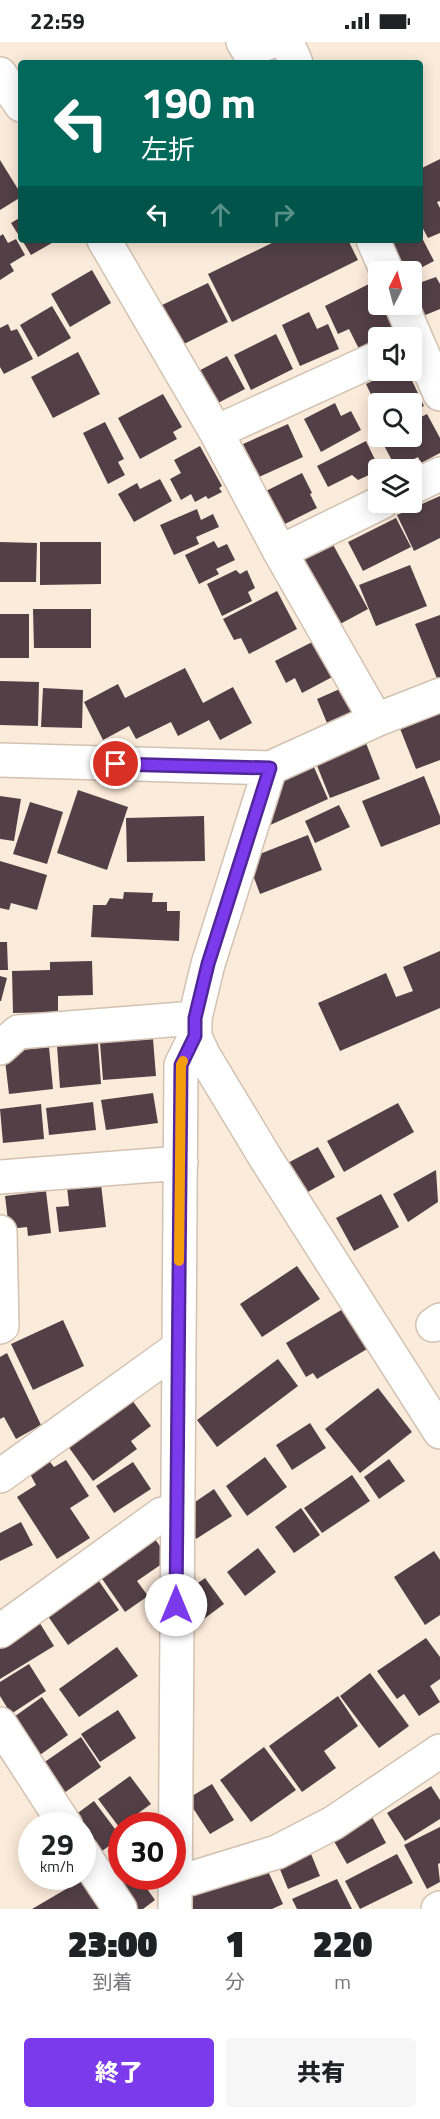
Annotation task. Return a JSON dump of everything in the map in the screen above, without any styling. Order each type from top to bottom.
[{"type":"street","points":[[243,42],[248,51],[270,42]]},
{"type":"street","points":[[287,42],[295,60]]},
{"type":"street","points":[[0,74],[18,101]]},
{"type":"street","points":[[106,243],[216,432],[280,552],[376,720]]},
{"type":"street","points":[[374,243],[382,261]]},
{"type":"street","points":[[422,358],[440,394]]},
{"type":"street","points":[[216,432],[368,363]]},
{"type":"street","points":[[422,483],[440,474]]},
{"type":"street","points":[[280,552],[368,509]]},
{"type":"street","points":[[0,760],[270,768],[376,720],[440,695]]},
{"type":"street","points":[[270,768],[212,953],[195,1027],[181,1065],[176,1512],[176,1896],[277,1852],[333,1823],[440,1750]]},
{"type":"street","points":[[0,1048],[18,1032],[195,1027]]},
{"type":"street","points":[[195,1027],[204,1056],[265,1157],[440,1432]]},
{"type":"street","points":[[0,1177],[180,1163]]},
{"type":"street","points":[[0,1232],[2,1326],[0,1327]]},
{"type":"street","points":[[0,1476],[178,1348]]},
{"type":"street","points":[[0,1631],[162,1514],[176,1512]]},
{"type":"street","points":[[0,1724],[57,1812]]},
{"type":"street","points":[[96,1873],[120,1909]]},
{"type":"building","points":[[440,159],[440,201],[437,202],[440,208],[440,233],[428,238],[423,229],[423,168]]},
{"type":"building","points":[[0,160],[18,189],[18,199],[0,210]]},
{"type":"building","points":[[18,219],[18,234],[11,223]]},
{"type":"building","points":[[3,234],[8,243],[16,239],[25,255],[10,264],[14,271],[0,280],[0,236]]},
{"type":"building","points":[[423,240],[434,261],[422,267],[422,261],[386,261],[379,248],[388,243],[423,243]]},
{"type":"building","points":[[24,243],[52,243],[31,255]]},
{"type":"building","points":[[272,243],[350,243],[358,260],[232,322],[208,274]]},
{"type":"building","points":[[92,270],[111,303],[70,327],[51,294]]},
{"type":"building","points":[[436,277],[440,284],[440,309],[418,318],[417,315],[422,315],[422,282]]},
{"type":"building","points":[[208,283],[228,322],[180,346],[160,306]]},
{"type":"building","points":[[368,284],[368,315],[388,315],[394,327],[368,327],[368,347],[360,351],[349,329],[338,334],[325,306]]},
{"type":"building","points":[[52,306],[71,338],[38,357],[20,325]]},
{"type":"building","points":[[309,312],[317,329],[328,324],[339,349],[300,366],[282,325]]},
{"type":"building","points":[[8,324],[11,331],[17,329],[33,359],[4,374],[0,367],[0,328]]},
{"type":"building","points":[[276,334],[293,369],[251,390],[234,355]]},
{"type":"building","points":[[78,352],[100,394],[53,418],[31,377]]},
{"type":"building","points":[[227,356],[245,389],[218,403],[189,376]]},
{"type":"building","points":[[372,381],[412,381],[418,393],[370,393],[366,384]]},
{"type":"building","points":[[163,394],[182,427],[173,432],[177,439],[140,459],[118,418]]},
{"type":"building","points":[[335,403],[341,416],[351,411],[361,430],[321,452],[304,419]]},
{"type":"building","points":[[427,414],[440,438],[440,453],[422,462],[422,459],[418,457],[391,459],[385,447],[422,447],[422,416]]},
{"type":"building","points":[[105,422],[124,459],[118,462],[125,475],[108,484],[83,433]]},
{"type":"building","points":[[288,424],[303,457],[259,477],[243,444]]},
{"type":"building","points":[[366,441],[375,459],[368,459],[368,475],[358,480],[352,475],[328,487],[317,466]]},
{"type":"building","points":[[200,446],[222,486],[219,488],[222,492],[208,499],[206,496],[195,502],[191,494],[181,500],[170,479],[181,473],[174,460]]},
{"type":"building","points":[[302,473],[317,508],[277,528],[260,494]]},
{"type":"building","points":[[160,479],[172,501],[134,522],[118,494],[137,483],[140,489]]},
{"type":"building","points":[[440,496],[440,538],[414,551],[397,515],[422,513],[422,504]]},
{"type":"building","points":[[197,509],[201,520],[213,514],[219,527],[196,537],[199,544],[174,555],[160,525]]},
{"type":"building","points":[[396,518],[411,547],[363,571],[348,542]]},
{"type":"building","points":[[330,539],[368,609],[329,630],[291,560]]},
{"type":"building","points":[[214,541],[218,548],[227,544],[235,560],[216,569],[219,574],[199,584],[185,555]]},
{"type":"building","points":[[0,542],[37,543],[36,582],[0,582]]},
{"type":"building","points":[[40,542],[101,542],[101,584],[40,585]]},
{"type":"building","points":[[410,565],[427,606],[376,626],[359,585]]},
{"type":"building","points":[[236,570],[240,574],[247,570],[255,588],[248,592],[252,601],[222,616],[207,584]]},
{"type":"building","points":[[277,591],[297,629],[249,654],[241,638],[234,640],[223,619]]},
{"type":"building","points":[[33,609],[91,609],[91,648],[34,648]]},
{"type":"building","points":[[0,614],[29,614],[29,658],[0,658]]},
{"type":"building","points":[[440,615],[440,686],[415,624]]},
{"type":"building","points":[[318,639],[336,675],[302,693],[295,678],[286,683],[275,661]]},
{"type":"building","points":[[185,668],[203,703],[233,687],[252,723],[220,740],[209,720],[178,736],[171,722],[136,739],[129,726],[103,740],[84,702],[118,684],[125,698]]},
{"type":"building","points":[[0,681],[39,682],[38,726],[0,725]]},
{"type":"building","points":[[43,688],[83,690],[82,728],[41,727]]},
{"type":"building","points":[[342,688],[353,711],[327,723],[317,699]]},
{"type":"building","points":[[440,710],[440,760],[416,769],[399,726]]},
{"type":"building","points":[[366,743],[380,779],[330,798],[316,763]]},
{"type":"building","points":[[310,758],[328,799],[268,826],[273,775]]},
{"type":"building","points":[[424,776],[440,816],[440,824],[381,847],[362,801]]},
{"type":"building","points":[[78,790],[128,807],[107,870],[57,853]]},
{"type":"building","points":[[0,796],[21,799],[14,841],[0,839]]},
{"type":"building","points":[[30,802],[63,812],[47,864],[13,854]]},
{"type":"building","points":[[339,805],[350,827],[315,843],[305,821]]},
{"type":"building","points":[[204,816],[205,861],[127,862],[126,818]]},
{"type":"building","points":[[308,835],[322,870],[260,894],[247,859]]},
{"type":"building","points":[[0,861],[47,875],[37,910],[11,903],[9,910],[0,908]]},
{"type":"building","points":[[124,892],[153,893],[152,902],[167,902],[167,911],[180,911],[179,941],[91,937],[93,905],[106,905],[110,898],[123,899]]},
{"type":"building","points":[[0,942],[7,942],[8,970],[0,970]]},
{"type":"building","points":[[440,951],[440,1008],[340,1051],[318,1003],[386,973],[396,997],[413,991],[403,967]]},
{"type":"building","points":[[92,961],[93,995],[58,996],[58,1012],[13,1013],[12,971],[50,970],[50,962]]},
{"type":"building","points":[[0,976],[7,978],[1,1001],[0,1001]]},
{"type":"building","points":[[153,1039],[156,1076],[103,1080],[100,1043]]},
{"type":"building","points":[[98,1043],[101,1084],[60,1088],[57,1046]]},
{"type":"building","points":[[49,1047],[53,1089],[9,1094],[4,1052]]},
{"type":"building","points":[[153,1093],[158,1123],[106,1130],[101,1100]]},
{"type":"building","points":[[93,1102],[96,1130],[49,1135],[46,1108]]},
{"type":"building","points":[[398,1103],[414,1132],[344,1172],[327,1141]]},
{"type":"building","points":[[41,1104],[44,1139],[3,1143],[0,1109]]},
{"type":"building","points":[[318,1147],[335,1177],[299,1197],[282,1166]]},
{"type":"building","points":[[436,1170],[438,1202],[408,1222],[393,1194]]},
{"type":"building","points":[[101,1184],[106,1227],[59,1232],[56,1207],[69,1206],[67,1187]]},
{"type":"building","points":[[46,1191],[51,1233],[28,1236],[27,1227],[9,1229],[5,1196]]},
{"type":"building","points":[[381,1194],[399,1227],[354,1251],[336,1218]]},
{"type":"building","points":[[297,1266],[320,1299],[262,1337],[240,1304]]},
{"type":"building","points":[[343,1309],[367,1349],[317,1379],[313,1373],[306,1377],[286,1343]]},
{"type":"building","points":[[63,1320],[84,1366],[33,1390],[11,1344]]},
{"type":"building","points":[[7,1353],[41,1425],[16,1439],[4,1417],[0,1419],[0,1357]]},
{"type":"building","points":[[278,1359],[298,1386],[217,1447],[197,1420]]},
{"type":"building","points":[[378,1388],[412,1432],[360,1473],[325,1429]]},
{"type":"building","points":[[129,1396],[151,1426],[131,1441],[137,1449],[93,1481],[65,1442]]},
{"type":"building","points":[[310,1423],[326,1448],[292,1470],[276,1445]]},
{"type":"building","points":[[265,1457],[287,1487],[247,1516],[226,1486]]},
{"type":"building","points":[[389,1459],[405,1481],[379,1499],[364,1477]]},
{"type":"building","points":[[66,1460],[89,1496],[70,1508],[90,1538],[57,1559],[17,1497],[36,1485],[30,1474],[50,1462],[54,1467]]},
{"type":"building","points":[[133,1462],[151,1489],[114,1513],[96,1486]]},
{"type":"building","points":[[352,1475],[370,1501],[322,1533],[304,1508]]},
{"type":"building","points":[[214,1489],[232,1516],[196,1539],[179,1513]]},
{"type":"building","points":[[301,1508],[320,1535],[294,1553],[275,1527]]},
{"type":"building","points":[[21,1522],[33,1545],[0,1561],[0,1533]]},
{"type":"building","points":[[150,1532],[169,1559],[137,1581],[148,1596],[125,1612],[96,1570]]},
{"type":"building","points":[[258,1548],[276,1572],[245,1596],[227,1572]]},
{"type":"building","points":[[434,1551],[440,1560],[440,1615],[425,1625],[394,1577]]},
{"type":"building","points":[[94,1574],[119,1610],[68,1645],[43,1609]]},
{"type":"building","points":[[205,1578],[224,1604],[197,1624],[177,1598]]},
{"type":"building","points":[[36,1617],[54,1646],[0,1679],[0,1639]]},
{"type":"building","points":[[426,1638],[440,1657],[440,1679],[430,1686],[440,1702],[419,1716],[404,1694],[397,1699],[377,1671]]},
{"type":"building","points":[[117,1647],[138,1676],[79,1717],[59,1689]]},
{"type":"building","points":[[29,1664],[46,1691],[11,1714],[0,1696],[0,1682]]},
{"type":"building","points":[[370,1673],[409,1726],[379,1748],[340,1696]]},
{"type":"building","points":[[338,1696],[358,1726],[324,1751],[336,1768],[302,1792],[269,1746]]},
{"type":"building","points":[[42,1697],[68,1735],[30,1762],[4,1724]]},
{"type":"building","points":[[118,1710],[136,1738],[100,1762],[81,1734]]},
{"type":"building","points":[[81,1737],[101,1767],[54,1800],[33,1770]]},
{"type":"building","points":[[264,1747],[296,1790],[251,1822],[220,1780]]},
{"type":"building","points":[[130,1776],[151,1804],[140,1812],[108,1812],[98,1799]]},
{"type":"building","points":[[212,1784],[234,1820],[210,1834],[187,1799]]},
{"type":"building","points":[[431,1786],[440,1800],[440,1819],[405,1841],[387,1813]]},
{"type":"building","points":[[94,1801],[108,1820],[108,1847],[96,1856],[96,1812],[79,1812]]},
{"type":"building","points":[[371,1815],[386,1843],[347,1864],[331,1836]]},
{"type":"building","points":[[440,1827],[440,1863],[438,1864],[440,1882],[427,1889],[404,1845]]},
{"type":"building","points":[[307,1844],[320,1876],[288,1889],[275,1857]]},
{"type":"building","points":[[397,1854],[413,1883],[360,1909],[345,1881]]},
{"type":"building","points":[[263,1860],[283,1904],[272,1909],[186,1909],[180,1897]]},
{"type":"building","points":[[337,1879],[352,1909],[297,1909],[292,1899]]},
{"type":"building","points":[[64,1890],[93,1890],[106,1909],[32,1909]]},
{"type":"building","points":[[112,1890],[148,1890],[155,1900],[143,1909],[125,1909]]},
{"type":"slow traffic","points":[[179,1261],[181,1065],[183,1061]]},
{"type":"route","points":[[116,764],[270,768],[208,964],[195,1018],[195,1036],[181,1065],[176,1605]]}]
